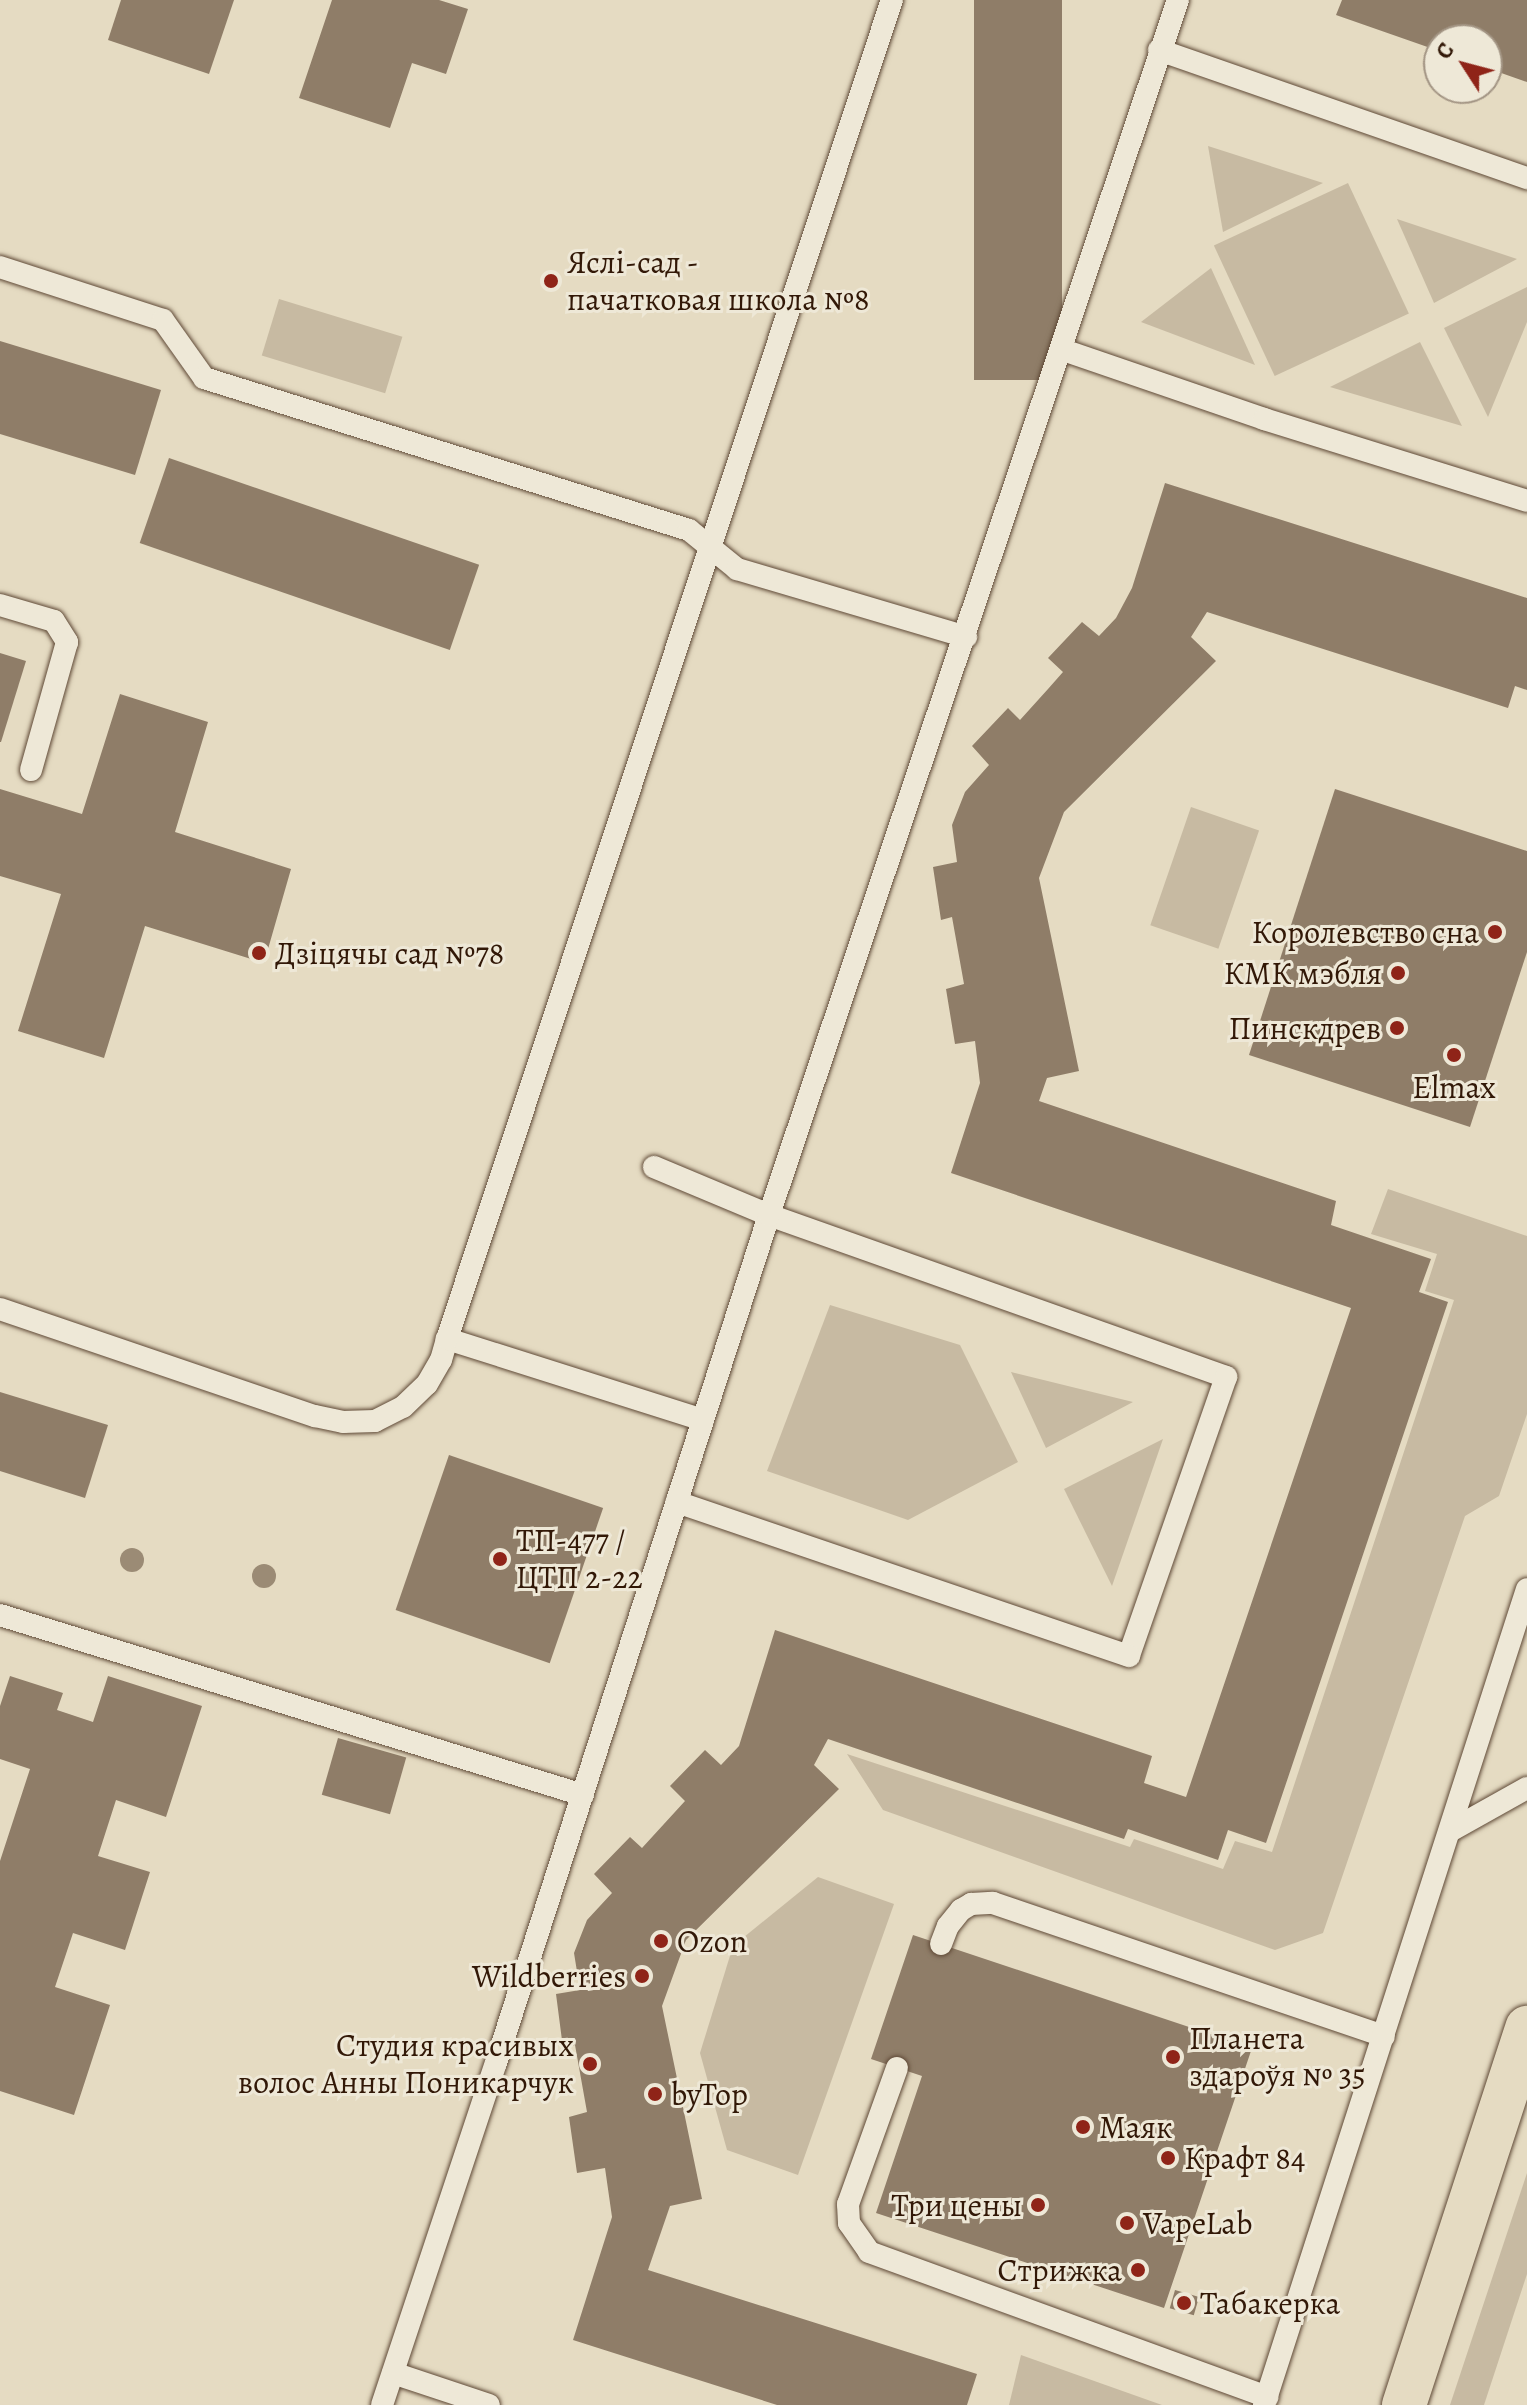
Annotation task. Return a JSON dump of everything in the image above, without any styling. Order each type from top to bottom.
[{"type":"highway","points":[[1404,2405],[1527,2028]]},
{"type":"lane","points":[[0,1309],[315,1416],[343,1422],[375,1421],[403,1407],[427,1384],[441,1360],[892,0]]},
{"type":"lane","points":[[382,2405],[583,1795],[769,1215],[1063,350],[1159,50],[1178,0]]},
{"type":"lane","points":[[1159,50],[1527,178]]},
{"type":"lane","points":[[0,267],[163,320],[204,378],[689,530],[737,569],[966,637]]},
{"type":"lane","points":[[1063,350],[1264,419],[1527,501]]},
{"type":"lane","points":[[0,605],[54,621],[67,642],[31,770]]},
{"type":"lane","points":[[654,1167],[769,1215],[1226,1377],[1129,1656],[676,1502]]},
{"type":"lane","points":[[447,1339],[703,1420]]},
{"type":"lane","points":[[897,2068],[848,2204],[849,2223],[869,2252],[1266,2401],[1527,1589]]},
{"type":"lane","points":[[0,1615],[583,1795]]},
{"type":"lane","points":[[1450,1831],[1527,1788]]},
{"type":"lane","points":[[941,1944],[948,1926],[961,1910],[971,1904],[993,1903],[1384,2036]]},
{"type":"lane","points":[[393,2373],[489,2405]]},
{"type":"shaded area","points":[[1208,146],[1323,183],[1223,232]]},
{"type":"shaded area","points":[[1348,183],[1409,314],[1275,376],[1214,246]]},
{"type":"shaded area","points":[[1397,219],[1517,259],[1434,303]]},
{"type":"shaded area","points":[[1211,268],[1255,365],[1141,322]]},
{"type":"shaded area","points":[[1527,287],[1527,322],[1488,417],[1444,328]]},
{"type":"shaded area","points":[[279,299],[402,337],[385,393],[262,355]]},
{"type":"shaded area","points":[[1420,342],[1462,426],[1330,387]]},
{"type":"shaded area","points":[[1191,807],[1259,830],[1218,949],[1150,925]]},
{"type":"shaded area","points":[[1388,1189],[1527,1236],[1527,1414],[1499,1496],[1465,1516],[1323,1933],[1275,1950],[883,1810],[847,1754],[1130,1847],[1134,1839],[1223,1869],[1235,1841],[1272,1852],[1454,1300],[1425,1291],[1437,1254],[1371,1234]]},
{"type":"shaded area","points":[[830,1305],[960,1345],[1018,1462],[908,1520],[767,1471]]},
{"type":"shaded area","points":[[1011,1372],[1133,1402],[1046,1448]]},
{"type":"shaded area","points":[[1163,1439],[1112,1586],[1064,1489]]},
{"type":"shaded area","points":[[818,1877],[894,1904],[798,2175],[727,2150],[700,2053],[733,1946]]},
{"type":"shaded area","points":[[1527,2173],[1527,2274],[1484,2405],[1450,2405]]},
{"type":"shaded area","points":[[1021,2355],[1162,2405],[1009,2405]]},
{"type":"building","points":[[121,0],[234,0],[209,74],[108,40]]},
{"type":"building","points":[[332,0],[439,0],[468,9],[446,74],[412,63],[390,128],[299,98]]},
{"type":"building","points":[[974,0],[1062,0],[1062,380],[974,380]]},
{"type":"building","points":[[1342,0],[1527,0],[1527,82],[1503,74],[1503,24],[1423,24],[1423,45],[1336,15]]},
{"type":"building","points":[[0,341],[161,390],[135,475],[0,434]]},
{"type":"building","points":[[169,458],[479,565],[450,650],[140,543]]},
{"type":"building","points":[[1165,483],[1527,598],[1527,690],[1515,686],[1508,708],[1207,612],[1191,637],[1216,661],[1064,812],[1039,878],[1079,1071],[1047,1078],[1039,1101],[1336,1201],[1331,1225],[1431,1259],[1419,1292],[1448,1302],[1266,1843],[1228,1830],[1218,1860],[1128,1829],[1124,1839],[828,1739],[814,1765],[839,1789],[686,1940],[662,2006],[702,2199],[670,2206],[648,2270],[977,2374],[967,2405],[777,2405],[573,2340],[612,2217],[605,2168],[577,2173],[569,2117],[587,2112],[575,2045],[563,2048],[556,1994],[580,1990],[574,1953],[587,1920],[612,1893],[594,1874],[630,1837],[642,1848],[685,1801],[670,1786],[705,1750],[721,1765],[739,1746],[775,1630],[1152,1756],[1144,1783],[1186,1797],[1351,1308],[951,1173],[980,1083],[975,1041],[955,1044],[946,989],[964,984],[952,917],[941,920],[933,867],[957,862],[952,825],[965,792],[989,765],[972,746],[1008,708],[1020,720],[1048,689],[1063,672],[1048,658],[1082,622],[1099,636],[1116,618],[1132,588]]},
{"type":"building","points":[[0,653],[26,661],[1,742],[0,742]]},
{"type":"building","points":[[120,694],[208,722],[175,832],[291,869],[264,963],[145,926],[104,1058],[18,1031],[61,894],[0,876],[0,789],[82,814]]},
{"type":"building","name":"КМК мэбля","points":[[1335,789],[1527,851],[1527,952],[1470,1127],[1249,1055]]},
{"type":"building","points":[[0,1392],[108,1425],[85,1498],[0,1471]]},
{"type":"building","name":"ТП-477 / ЦТП 2-22","points":[[449,1455],[603,1508],[550,1663],[396,1610]]},
{"type":"building","points":[[10,1676],[63,1693],[57,1710],[93,1722],[108,1676],[202,1706],[166,1817],[116,1800],[98,1856],[150,1872],[125,1950],[73,1933],[55,1987],[110,2005],[74,2115],[0,2091],[0,1861],[30,1769],[0,1759],[0,1706]]},
{"type":"building","points":[[338,1738],[406,1758],[390,1814],[322,1795]]},
{"type":"building","points":[[913,1935],[1252,2048],[1164,2308],[876,2213],[922,2076],[871,2059]]},
{"type":"building","name":"Табакерка","points":[[1175,2290],[1199,2297],[1194,2315],[1170,2308]]},
{"type":"place","name":"Яслі-сад - пачатковая школа №8","points":[[551,281]]},
{"type":"place","name":"Королевство сна","points":[[1495,932]]},
{"type":"place","name":"Дзіцячы сад №78","points":[[259,953]]},
{"type":"place","name":"КМК мэбля","points":[[1398,973]]},
{"type":"place","name":"Пинскдрев","points":[[1397,1028]]},
{"type":"place","name":"Elmax","points":[[1454,1055]]},
{"type":"place","name":"ТП-477 / ЦТП 2-22","points":[[500,1559]]},
{"type":"place","name":"Ozon","points":[[661,1941]]},
{"type":"place","name":"Wildberries","points":[[642,1976]]},
{"type":"place","name":"Планета здароўя № 35","points":[[1173,2057]]},
{"type":"place","name":"Студия красивых волос Анны Поникарчук","points":[[590,2064]]},
{"type":"place","name":"byTop","points":[[655,2094]]},
{"type":"place","name":"Маяк","points":[[1083,2127]]},
{"type":"place","name":"Крафт 84","points":[[1168,2158]]},
{"type":"place","name":"Три цены","points":[[1038,2205]]},
{"type":"place","name":"VapeLab","points":[[1127,2223]]},
{"type":"place","name":"Стрижка","points":[[1138,2270]]},
{"type":"place","name":"Табакерка","points":[[1184,2303]]}]
